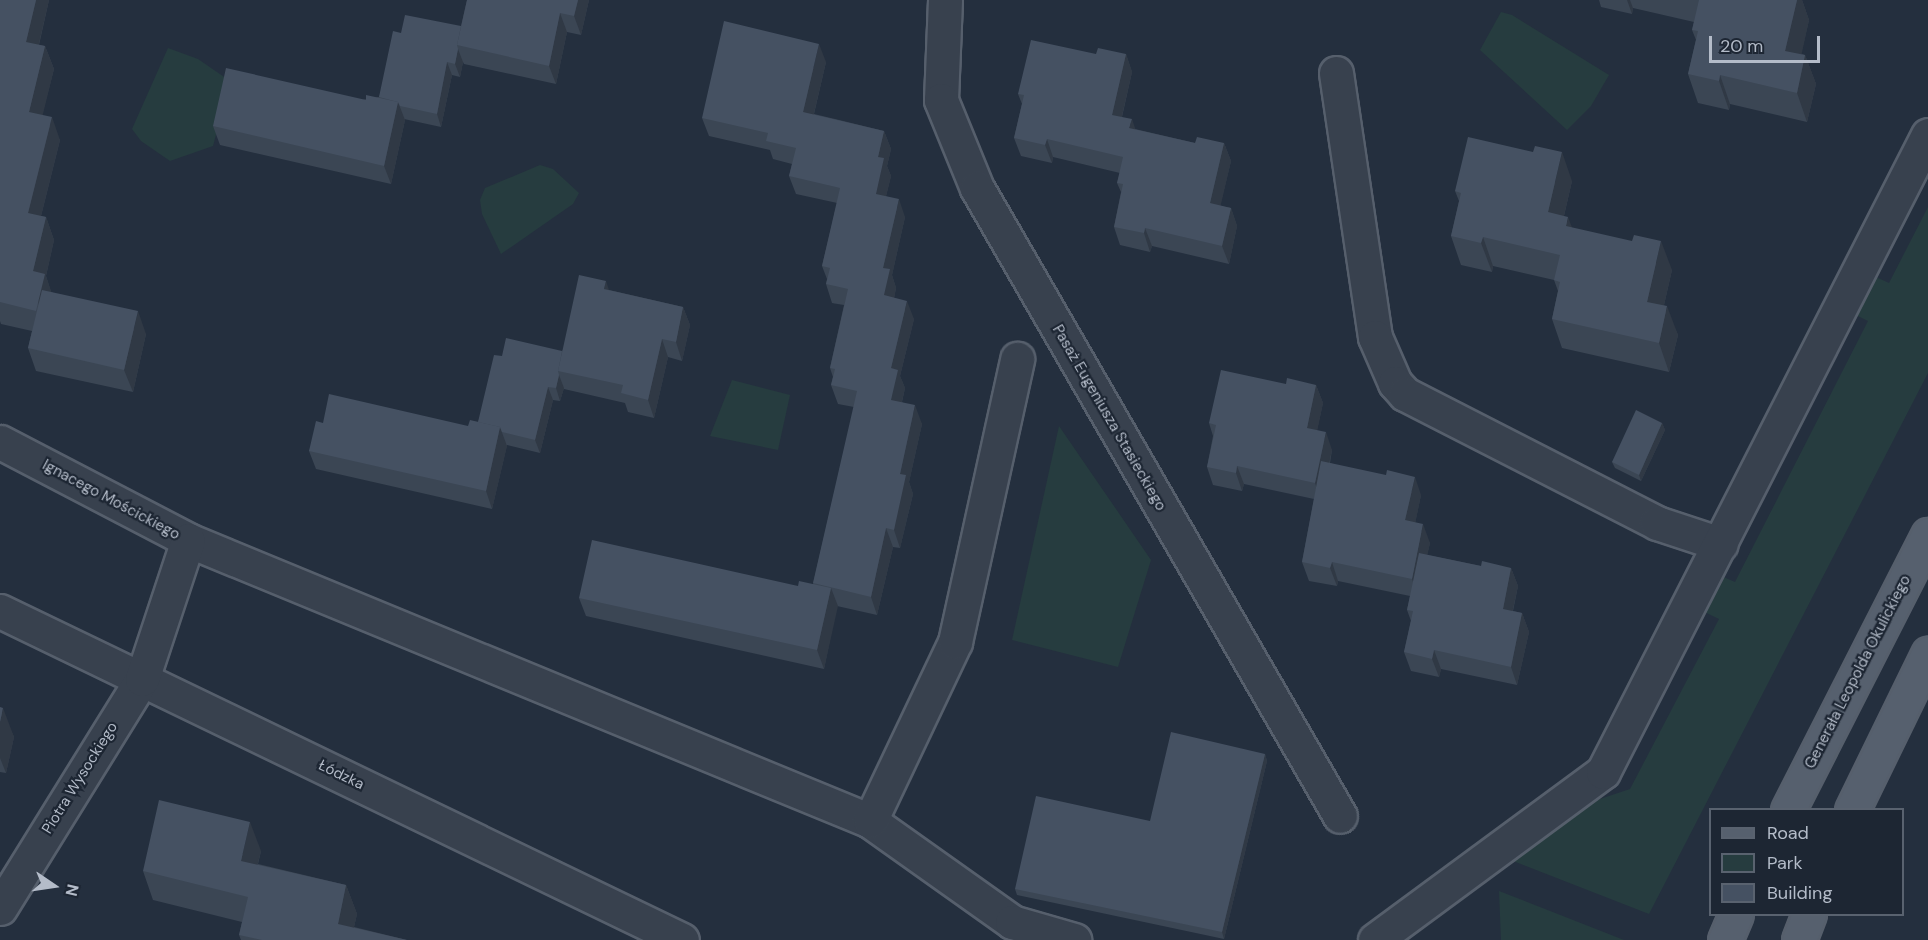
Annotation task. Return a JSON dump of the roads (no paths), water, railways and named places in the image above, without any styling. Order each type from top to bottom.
[{"type":"main road","name":"Generała Leopolda Okulickiego","points":[[1789,808],[1928,535]]},
{"type":"main road","points":[[1853,808],[1928,654]]},
{"type":"main road","points":[[1725,940],[1736,916]]},
{"type":"main road","points":[[1799,940],[1809,916]]},
{"type":"street","name":"Pasaż Eugeniusza Stasieckiego","points":[[945,0],[941,100],[977,188],[1340,816]]},
{"type":"street","points":[[1336,73],[1376,338],[1395,383],[1406,394],[1657,523],[1721,544]]},
{"type":"street","points":[[1375,940],[1604,772],[1928,135]]},
{"type":"street","points":[[870,821],[955,642],[1017,359]]},
{"type":"street","name":"Ignacego Mościckiego","points":[[0,442],[188,540],[142,679]]},
{"type":"street","points":[[188,540],[870,821],[1011,922],[1074,940]]},
{"type":"street","name":"Łódzka","points":[[0,611],[682,940]]},
{"type":"street","name":"Piotra Wysockiego","points":[[0,908],[142,679]]}]
